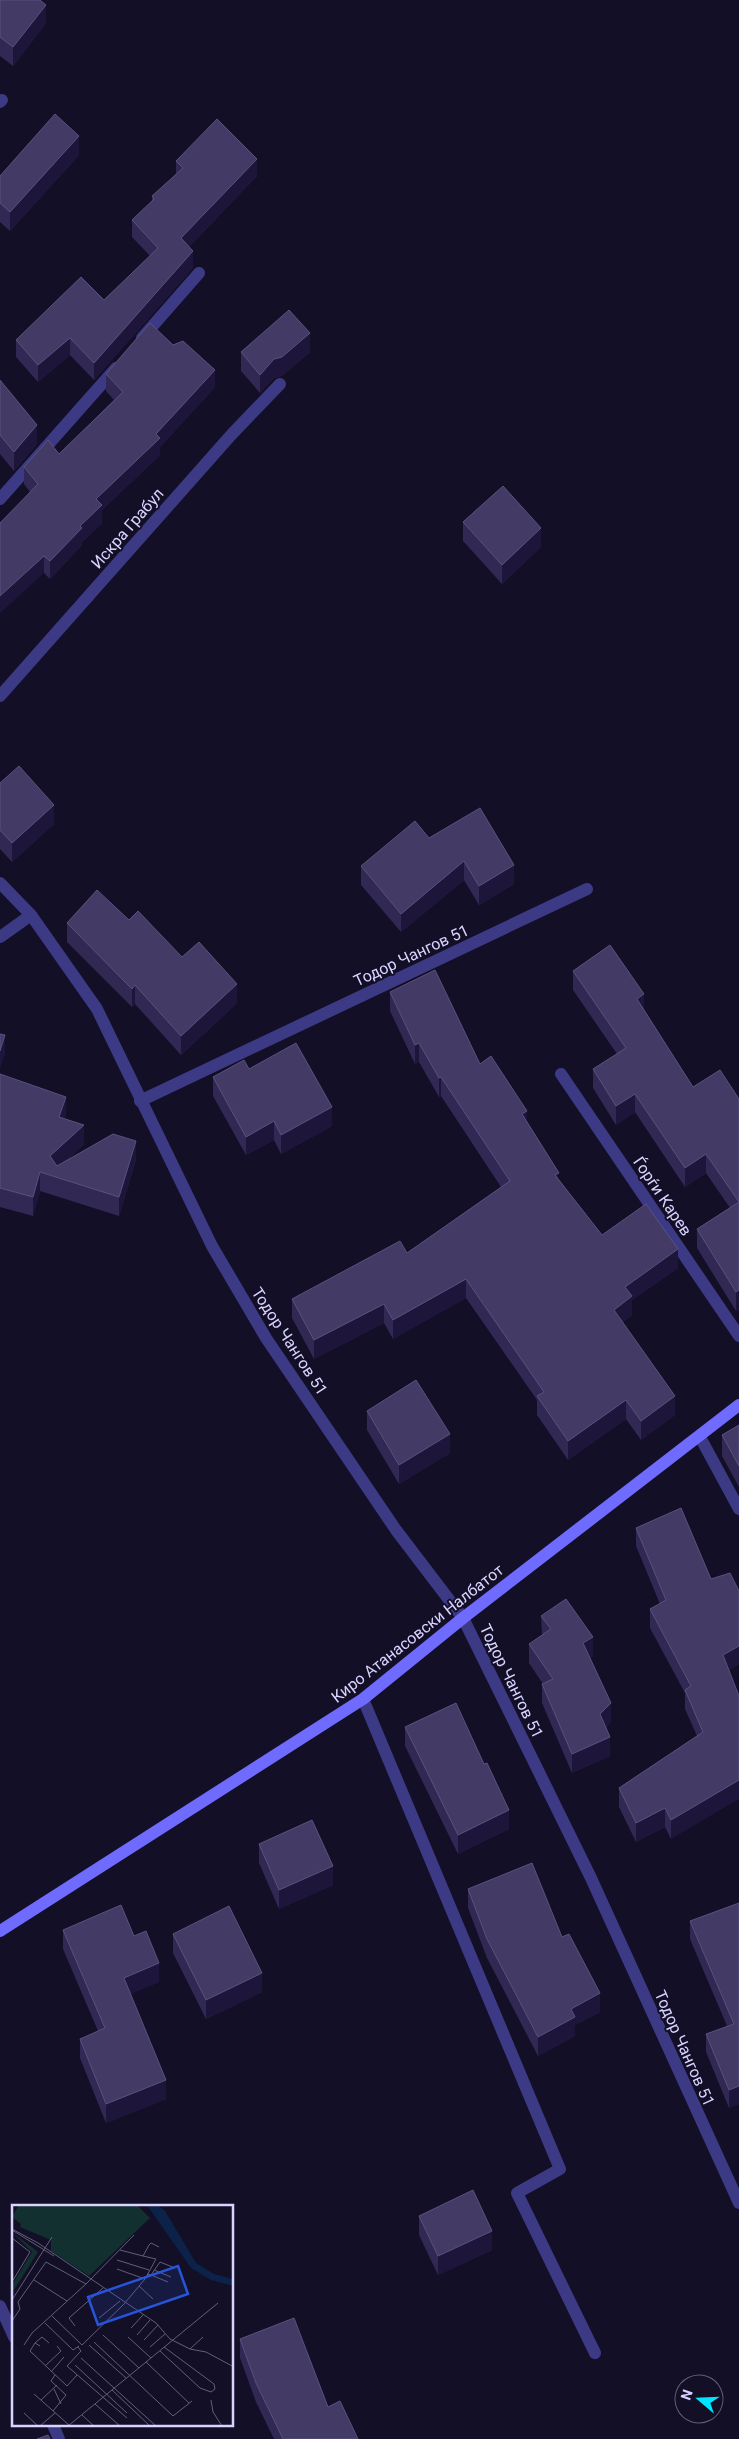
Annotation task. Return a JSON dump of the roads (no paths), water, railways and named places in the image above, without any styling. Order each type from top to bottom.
[{"type":"street","points":[[135,346],[199,273]]},
{"type":"street","points":[[0,499],[122,361]]},
{"type":"street","name":"Искра Грабул","points":[[0,696],[232,434],[280,384]]},
{"type":"street","name":"Тодор Чангов 51","points":[[0,883],[31,915],[97,1009],[212,1246],[266,1338],[396,1530],[463,1618],[591,1878],[739,2203]]},
{"type":"street","name":"Тодор Чангов 51","points":[[140,1101],[587,889]]},
{"type":"street","points":[[0,937],[31,915]]},
{"type":"street","name":"Ѓорѓи Карев","points":[[561,1074],[739,1336]]},
{"type":"street","name":"Киро Атанасовски Налбатот","points":[[0,1931],[363,1699],[463,1618],[700,1437],[739,1405]]},
{"type":"street","points":[[700,1437],[739,1509]]},
{"type":"street","points":[[363,1699],[560,2169],[517,2193],[595,2353]]},
{"type":"street","points":[[0,2306],[12,2333]]},
{"type":"street","points":[[53,2426],[59,2439]]}]
